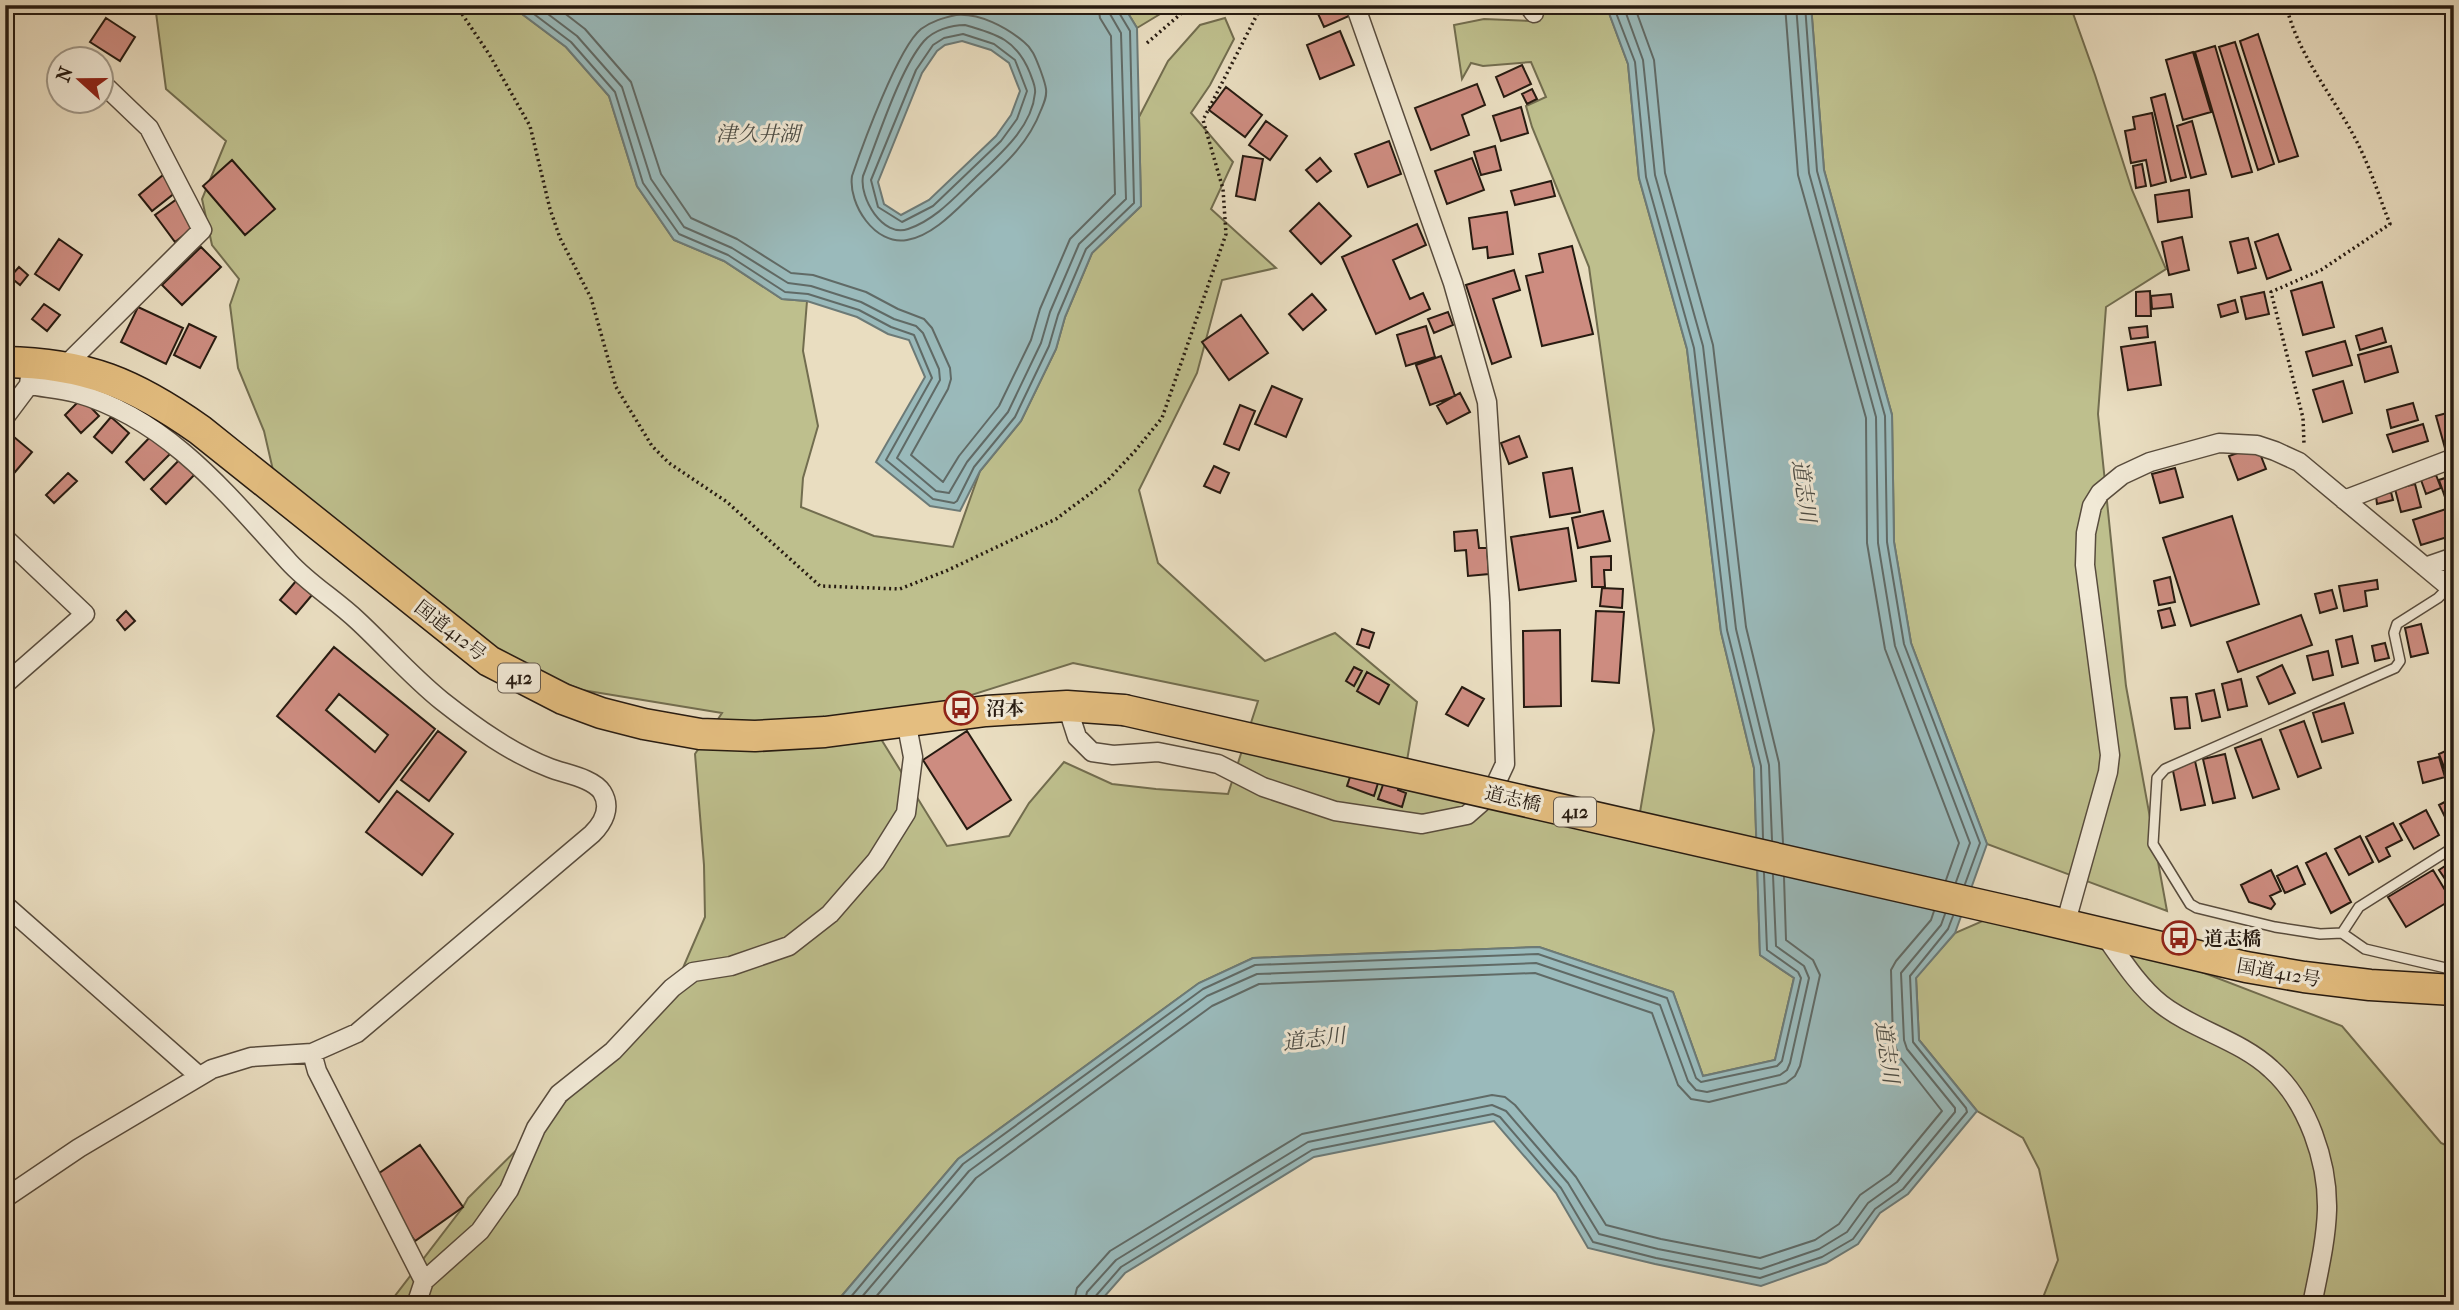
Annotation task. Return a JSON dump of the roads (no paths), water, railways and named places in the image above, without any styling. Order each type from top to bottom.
[{"type":"highway","name":"国道412号","points":[[21,370],[65,366],[128,385],[164,404],[200,429],[489,661],[563,699],[601,713],[700,734],[755,736],[824,732],[986,711],[1068,706],[1124,710]]},
{"type":"highway","name":"道志橋","points":[[1124,710],[2025,915]]},
{"type":"highway","name":"国道412号","points":[[2025,915],[2246,967],[2370,985],[2454,990]]},
{"type":"street","points":[[1068,706],[1077,737],[1092,752],[1113,755],[1158,752],[1218,764],[1263,788],[1335,811],[1422,824],[1467,815],[1492,794],[1505,764],[1500,603],[1488,402],[1453,283],[1355,5]]},
{"type":"street","points":[[65,366],[202,229],[149,128],[116,96]]},
{"type":"street","points":[[5,416],[21,370],[139,419],[203,469],[301,574],[360,623],[429,690],[506,746],[547,767],[592,784],[603,794],[606,808],[604,821],[592,834],[371,1023],[343,1041],[312,1053],[251,1057],[212,1069],[79,1148],[5,1198]]},
{"type":"street","points":[[2066,925],[2108,772],[2110,755],[2085,565],[2085,533],[2092,506],[2100,492],[2122,475],[2150,462],[2219,443],[2257,444],[2299,462],[2451,589]]},
{"type":"street","points":[[2344,500],[2454,458]]},
{"type":"street","points":[[5,538],[85,614],[5,684]]},
{"type":"street","points":[[2425,567],[2454,557]]},
{"type":"street","points":[[416,1305],[424,1281],[480,1231],[509,1190],[536,1128],[559,1094],[613,1051],[672,988],[692,972],[731,966],[789,946],[830,914],[876,861],[906,813],[913,757],[906,721]]},
{"type":"street","points":[[5,905],[199,1076]]},
{"type":"street","points":[[2103,933],[2123,961],[2161,1004],[2256,1057],[2272,1069],[2297,1101],[2316,1144],[2327,1192],[2325,1232],[2312,1305]]},
{"type":"street","points":[[312,1053],[317,1071],[424,1281]]},
{"type":"lane","points":[[2451,589],[2397,624],[2394,633],[2400,661],[2395,668],[2165,769],[2157,778],[2152,844],[2190,904],[2197,908],[2275,927],[2320,934],[2342,933],[2365,948],[2450,969],[2454,975]]},
{"type":"lane","points":[[2342,933],[2359,907],[2454,847]]},
{"type":"water","name":"津久井湖","points":[[510,5],[1123,5],[1137,28],[1141,206],[1092,253],[1065,317],[1056,349],[1021,421],[980,471],[960,511],[930,506],[876,462],[925,377],[909,340],[888,334],[857,317],[807,301],[782,299],[724,261],[674,240],[637,186],[609,96],[566,47]],"holes":[[[962,41],[991,50],[1009,63],[1020,91],[1011,115],[996,136],[929,200],[901,215],[884,204],[878,182],[922,73],[937,51],[945,45]]]},
{"type":"water","name":"道志川","points":[[1606,5],[1811,5],[1824,170],[1892,415],[1894,542],[1911,643],[1987,844],[1955,933],[1916,978],[1919,1040],[1977,1111],[1908,1194],[1880,1213],[1858,1244],[1826,1263],[1761,1286],[1588,1248],[1556,1193],[1494,1121],[1314,1157],[1125,1273],[1097,1305],[834,1305],[958,1159],[1199,983],[1253,958],[1539,947],[1673,992],[1703,1076],[1775,1060],[1794,978],[1760,955],[1754,768],[1721,632],[1687,349],[1639,178],[1628,64]]},
{"type":"place","name":"沼本","points":[[961,708]]},
{"type":"place","name":"道志橋","points":[[2179,938]]}]
